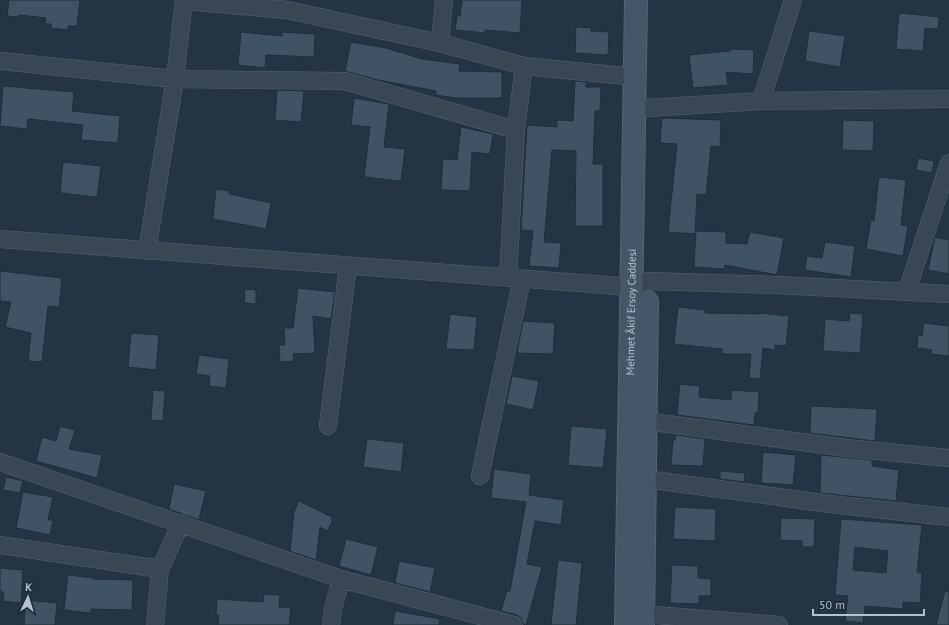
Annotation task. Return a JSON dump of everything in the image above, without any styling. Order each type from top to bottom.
[{"type":"main road","name":"Mehmet Âkif Ersoy Caddesi","points":[[636,0],[640,284],[646,479],[637,621]]},
{"type":"main road","name":"Mehmet Âkif Ersoy Caddesi","points":[[637,621],[640,284],[648,108],[648,0]]},
{"type":"street","points":[[147,251],[175,79],[184,0],[287,10],[440,43],[524,66],[636,77]]},
{"type":"street","points":[[440,43],[444,0]]},
{"type":"street","points":[[761,101],[793,0]]},
{"type":"street","points":[[0,61],[175,79],[345,81],[516,130]]},
{"type":"street","points":[[480,476],[515,279],[516,130],[524,66]]},
{"type":"street","points":[[648,108],[761,101],[949,99]]},
{"type":"street","points":[[907,291],[949,163]]},
{"type":"street","points":[[0,239],[515,279],[640,284],[777,284],[949,294]]},
{"type":"street","points":[[328,426],[348,266]]},
{"type":"street","points":[[645,421],[847,448],[949,458]]},
{"type":"street","points":[[0,462],[341,579],[514,625]]},
{"type":"street","points":[[646,479],[830,504],[949,517]]},
{"type":"street","points":[[155,625],[160,569],[180,523]]},
{"type":"street","points":[[0,545],[160,569]]},
{"type":"street","points":[[331,625],[333,609],[341,579]]},
{"type":"street","points":[[637,621],[779,625]]},
{"type":"building","points":[[9,0],[80,0],[77,26],[68,26],[68,30],[51,28],[51,24],[45,24],[46,18],[19,15],[19,17],[7,16]]},
{"type":"building","points":[[462,0],[522,0],[520,33],[485,30],[485,33],[455,30],[457,16],[460,16]]},
{"type":"building","points":[[899,13],[939,17],[938,29],[925,28],[923,51],[896,49]]},
{"type":"building","points":[[576,27],[592,28],[591,31],[609,32],[608,55],[575,53]]},
{"type":"building","points":[[809,31],[845,36],[840,67],[805,61]]},
{"type":"building","points":[[241,32],[282,36],[282,32],[315,34],[314,57],[266,55],[265,68],[238,65]]},
{"type":"building","points":[[351,42],[386,48],[422,59],[460,64],[459,71],[502,72],[502,98],[456,98],[436,95],[436,91],[378,80],[345,71]]},
{"type":"building","points":[[730,49],[754,50],[753,74],[726,72],[728,85],[693,88],[689,55],[730,51]]},
{"type":"building","points":[[575,81],[586,82],[586,87],[601,87],[600,111],[595,111],[593,164],[603,164],[603,226],[575,226],[576,151],[552,150],[544,242],[561,243],[559,268],[529,266],[533,231],[521,230],[527,125],[557,127],[557,120],[573,121]]},
{"type":"building","points":[[3,86],[74,92],[72,111],[120,116],[118,143],[81,140],[83,125],[28,119],[27,129],[0,126]]},
{"type":"building","points":[[277,90],[304,91],[301,122],[275,120]]},
{"type":"building","points":[[354,98],[389,104],[384,147],[405,149],[401,181],[364,177],[370,127],[351,125]]},
{"type":"building","points":[[662,118],[721,120],[720,147],[711,146],[706,195],[697,194],[695,234],[668,232],[677,144],[660,143]]},
{"type":"building","points":[[843,120],[874,121],[873,151],[842,150]]},
{"type":"building","points":[[461,127],[493,134],[490,154],[472,152],[470,191],[441,190],[443,159],[457,160]]},
{"type":"building","points":[[918,158],[934,161],[932,173],[916,170]]},
{"type":"building","points":[[63,162],[101,166],[97,197],[60,193]]},
{"type":"building","points":[[879,177],[906,180],[901,225],[908,226],[903,256],[866,249],[871,220],[874,221]]},
{"type":"building","points":[[216,189],[229,191],[229,194],[271,203],[266,229],[213,219]]},
{"type":"building","points":[[696,231],[726,232],[726,243],[747,244],[750,232],[784,238],[777,275],[725,265],[724,269],[694,267]]},
{"type":"building","points":[[935,237],[949,240],[949,274],[928,270]]},
{"type":"building","points":[[825,242],[855,246],[851,277],[805,270],[807,256],[822,258]]},
{"type":"building","points":[[0,271],[62,278],[59,307],[48,306],[42,362],[28,361],[31,333],[5,327],[11,302],[0,301]]},
{"type":"building","points":[[298,288],[335,292],[331,319],[313,316],[315,353],[293,354],[294,361],[280,362],[279,345],[285,345],[284,328],[293,328]]},
{"type":"building","points":[[245,289],[256,290],[256,304],[244,303]]},
{"type":"building","points":[[678,307],[706,310],[705,313],[760,313],[789,316],[786,346],[775,345],[775,350],[763,348],[760,379],[749,378],[751,354],[722,354],[722,349],[674,344]]},
{"type":"building","points":[[850,313],[863,314],[860,353],[823,351],[825,319],[849,321]]},
{"type":"building","points":[[450,314],[477,317],[474,350],[446,349]]},
{"type":"building","points":[[523,321],[555,323],[553,354],[517,353]]},
{"type":"building","points":[[924,323],[949,326],[949,356],[931,354],[932,350],[917,348],[918,335],[922,336]]},
{"type":"building","points":[[131,333],[159,335],[156,370],[128,367]]},
{"type":"building","points":[[199,355],[229,359],[226,388],[209,386],[210,376],[196,374]]},
{"type":"building","points":[[512,376],[539,381],[533,410],[506,404]]},
{"type":"building","points":[[680,384],[700,386],[699,397],[731,400],[732,390],[759,392],[758,413],[755,413],[754,425],[677,415]]},
{"type":"building","points":[[153,390],[165,391],[163,421],[151,420]]},
{"type":"building","points":[[811,406],[877,409],[875,441],[810,433]]},
{"type":"building","points":[[60,426],[75,430],[69,449],[102,455],[97,478],[36,461],[42,437],[56,441]]},
{"type":"building","points":[[571,426],[607,429],[603,468],[568,465]]},
{"type":"building","points":[[676,435],[705,439],[703,466],[671,465],[673,440],[675,440]]},
{"type":"building","points":[[367,439],[404,443],[401,472],[363,467]]},
{"type":"building","points":[[763,452],[796,455],[793,485],[761,483]]},
{"type":"building","points":[[821,455],[872,460],[872,466],[899,470],[896,501],[820,493]]},
{"type":"building","points":[[494,469],[531,474],[529,495],[564,500],[561,525],[535,521],[527,564],[542,567],[526,625],[524,625],[521,618],[517,615],[501,611],[507,591],[510,591],[526,502],[491,498]]},
{"type":"building","points":[[720,471],[745,473],[744,482],[720,479]]},
{"type":"building","points":[[6,477],[23,481],[20,493],[3,490]]},
{"type":"building","points":[[174,484],[206,491],[199,520],[169,509]]},
{"type":"building","points":[[23,492],[53,497],[48,520],[53,520],[50,535],[16,528]]},
{"type":"building","points":[[299,501],[332,517],[332,522],[327,531],[320,527],[316,560],[290,551],[294,512]]},
{"type":"building","points":[[675,507],[716,509],[715,541],[673,539]]},
{"type":"building","points":[[781,518],[815,519],[814,547],[802,547],[802,541],[780,540]]},
{"type":"building","points":[[841,519],[922,525],[917,572],[922,573],[920,603],[903,602],[903,609],[865,606],[863,623],[845,621],[848,596],[835,595]],"holes":[[[855,547],[888,551],[886,573],[853,570]]]},
{"type":"building","points":[[346,539],[378,547],[371,575],[339,566]]},
{"type":"building","points":[[558,560],[582,563],[576,625],[551,625]]},
{"type":"building","points":[[399,561],[435,568],[430,592],[395,583]]},
{"type":"building","points":[[672,565],[698,566],[698,578],[711,579],[711,596],[699,596],[699,604],[670,603]]},
{"type":"building","points":[[0,568],[23,570],[21,603],[3,601],[4,592],[0,592]]},
{"type":"building","points":[[68,575],[94,579],[133,580],[132,610],[91,609],[90,613],[64,610]]},
{"type":"building","points":[[945,591],[949,592],[949,625],[936,625]]},
{"type":"building","points":[[264,594],[280,595],[279,607],[291,608],[289,625],[218,625],[219,615],[216,615],[217,599],[263,602]]},
{"type":"building","points":[[26,600],[57,603],[55,625],[24,625]]},
{"type":"building","points":[[395,611],[440,619],[439,625],[393,625]]}]
